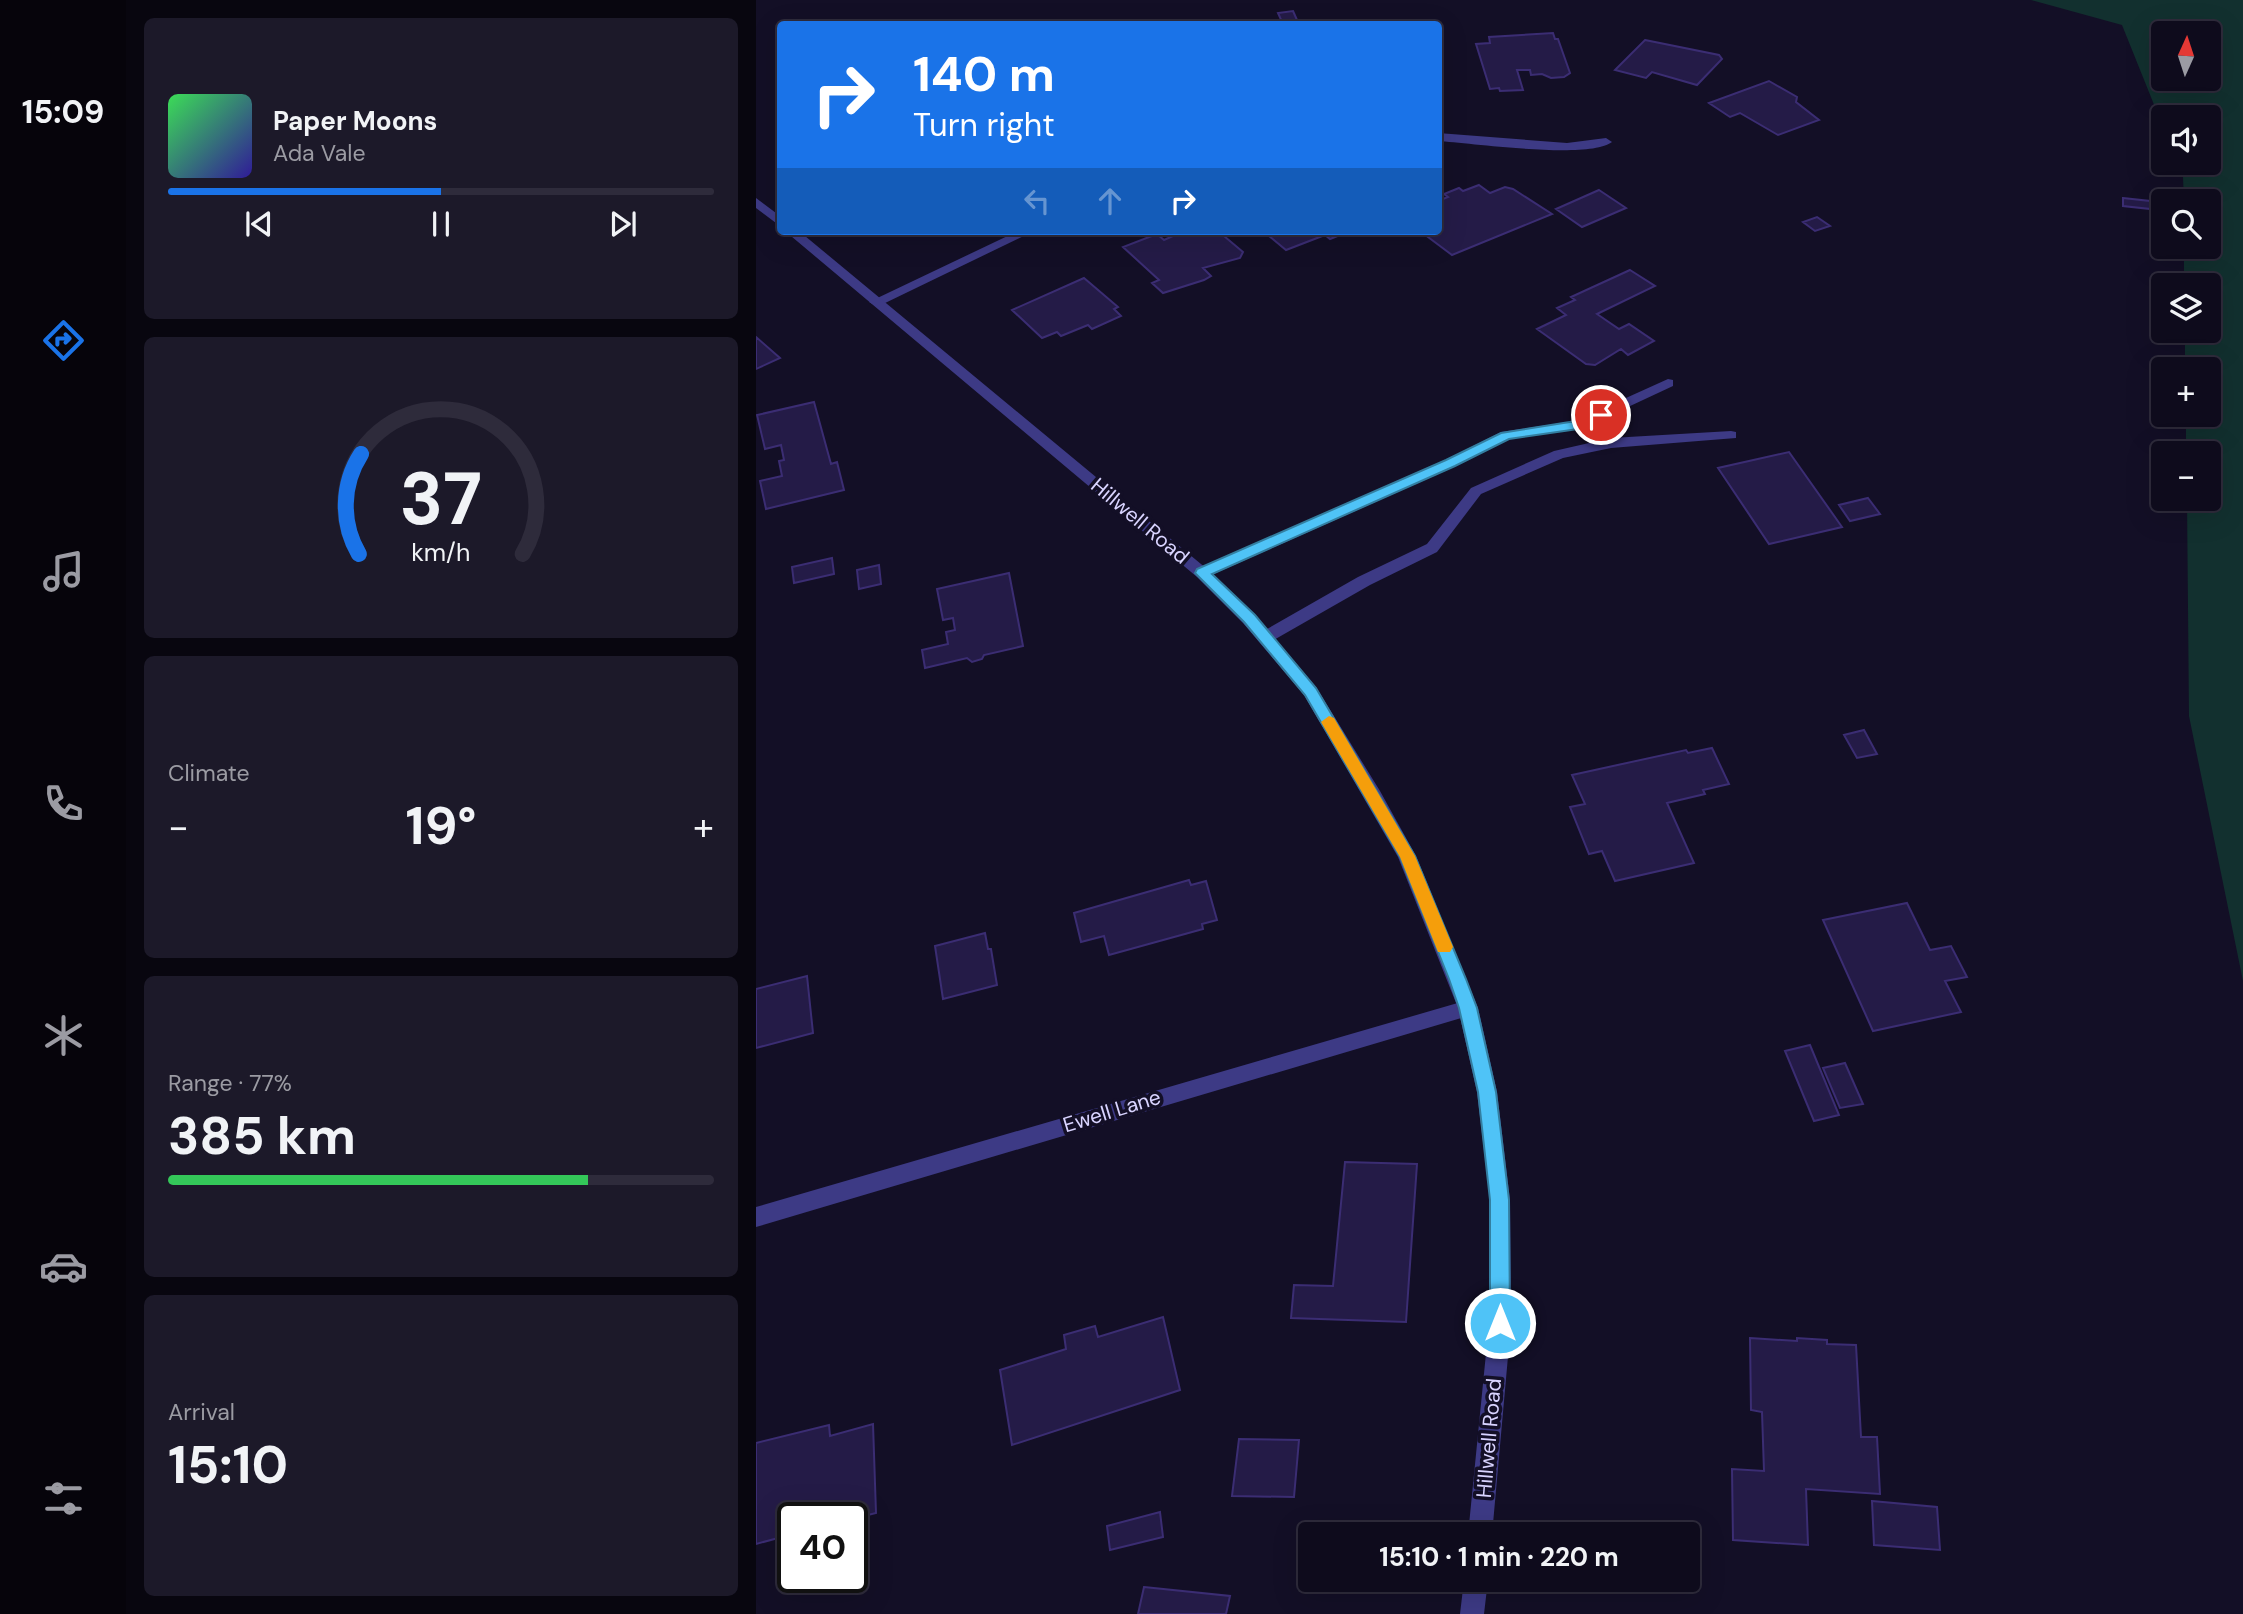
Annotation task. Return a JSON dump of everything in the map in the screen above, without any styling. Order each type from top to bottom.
[{"type":"street","points":[[1442,137],[1567,146],[1606,142]]},
{"type":"street","points":[[756,202],[777,220]]},
{"type":"street","name":"Hillwell Road","points":[[796,235],[1202,573],[1266,637],[1310,691],[1407,856],[1468,1008],[1487,1092],[1500,1200],[1500,1323],[1481,1522]]},
{"type":"street","points":[[876,302],[1019,235]]},
{"type":"street","points":[[1202,573],[1451,463],[1506,435],[1578,425],[1668,383]]},
{"type":"street","points":[[1266,637],[1364,580],[1432,548],[1476,491],[1559,454],[1611,443],[1731,435]]},
{"type":"street","name":"Ewell Lane","points":[[756,1217],[1468,1008]]},
{"type":"street","points":[[1472,1614],[1475,1592]]},
{"type":"green space","points":[[2031,0],[2243,0],[2243,981],[2189,716],[2187,511],[2221,511],[2221,441],[2186,441],[2186,427],[2221,427],[2221,357],[2185,357],[2185,343],[2221,343],[2221,273],[2184,273],[2184,259],[2221,259],[2221,189],[2184,189],[2182,175],[2221,175],[2221,105],[2154,105],[2122,25]]},
{"type":"building","points":[[1293,11],[1297,20],[1282,21],[1278,13]]},
{"type":"building","points":[[1553,33],[1555,39],[1558,39],[1570,73],[1564,77],[1551,78],[1542,74],[1531,75],[1530,70],[1517,70],[1523,90],[1490,89],[1476,44],[1490,43],[1489,37]]},
{"type":"building","points":[[1645,40],[1719,55],[1722,59],[1697,85],[1652,72],[1646,78],[1615,70]]},
{"type":"building","points":[[1769,81],[1797,97],[1796,102],[1819,120],[1778,135],[1740,113],[1730,117],[1709,103]]},
{"type":"building","points":[[1479,185],[1490,193],[1505,187],[1513,189],[1552,214],[1452,255],[1425,235],[1442,235],[1442,199],[1448,197],[1444,194],[1459,188],[1463,191]]},
{"type":"building","points":[[1599,190],[1626,208],[1582,227],[1556,209]]},
{"type":"building","points":[[2123,198],[2150,201],[2151,209],[2123,206]]},
{"type":"building","points":[[1817,217],[1830,226],[1815,231],[1803,222]]},
{"type":"building","points":[[1154,235],[1164,240],[1175,235],[1223,235],[1243,252],[1240,258],[1203,268],[1211,276],[1204,280],[1163,293],[1152,283],[1159,280],[1123,247]]},
{"type":"building","points":[[1268,235],[1325,235],[1286,250]]},
{"type":"building","points":[[1630,270],[1655,286],[1597,314],[1619,329],[1629,324],[1654,341],[1628,355],[1621,349],[1595,365],[1586,364],[1537,329],[1566,315],[1557,308],[1575,300],[1571,297]]},
{"type":"building","points":[[1084,278],[1118,307],[1114,309],[1121,316],[1092,329],[1088,325],[1061,336],[1057,332],[1042,338],[1012,310]]},
{"type":"building","points":[[756,337],[780,358],[756,369]]},
{"type":"building","points":[[814,402],[831,464],[837,462],[844,490],[766,509],[760,481],[782,476],[779,461],[784,460],[781,445],[765,449],[757,415]]},
{"type":"building","points":[[1789,452],[1842,527],[1769,544],[1718,468]]},
{"type":"building","points":[[1868,498],[1880,514],[1850,521],[1839,505]]},
{"type":"building","points":[[832,558],[834,574],[794,583],[792,567]]},
{"type":"building","points":[[879,565],[881,584],[859,589],[857,570]]},
{"type":"building","points":[[1009,573],[1023,646],[984,655],[982,659],[972,662],[967,658],[925,668],[922,650],[948,644],[946,632],[955,630],[953,618],[943,620],[937,589]]},
{"type":"building","points":[[1864,730],[1877,754],[1857,758],[1844,735]]},
{"type":"building","points":[[1712,748],[1729,784],[1703,790],[1705,794],[1667,803],[1694,863],[1615,881],[1602,851],[1589,854],[1570,807],[1585,804],[1572,775],[1686,750],[1688,753]]},
{"type":"building","points":[[1189,880],[1191,885],[1206,881],[1217,920],[1202,924],[1203,929],[1109,955],[1104,936],[1081,942],[1074,913]]},
{"type":"building","points":[[1907,903],[1930,950],[1951,946],[1967,977],[1945,981],[1961,1012],[1873,1031],[1823,920]]},
{"type":"building","points":[[985,933],[988,949],[991,949],[997,985],[943,999],[935,946]]},
{"type":"building","points":[[807,976],[813,1033],[756,1048],[756,989]]},
{"type":"building","points":[[1810,1045],[1839,1115],[1814,1121],[1785,1051]]},
{"type":"building","points":[[1845,1063],[1863,1104],[1840,1108],[1823,1068]]},
{"type":"building","points":[[1345,1162],[1417,1164],[1406,1322],[1291,1318],[1294,1285],[1333,1286]]},
{"type":"building","points":[[1163,1317],[1180,1390],[1012,1445],[1000,1370],[1066,1349],[1064,1335],[1095,1326],[1098,1337]]},
{"type":"building","points":[[1750,1338],[1797,1341],[1797,1338],[1827,1340],[1827,1344],[1856,1345],[1861,1437],[1877,1437],[1880,1494],[1806,1489],[1808,1545],[1733,1540],[1732,1469],[1764,1471],[1762,1412],[1751,1410]]},
{"type":"building","points":[[873,1424],[876,1513],[868,1515],[868,1502],[777,1502],[777,1538],[756,1544],[756,1443],[829,1425],[830,1436]]},
{"type":"building","points":[[1239,1439],[1299,1440],[1294,1497],[1232,1496]]},
{"type":"building","points":[[1872,1501],[1937,1507],[1940,1550],[1874,1545]]},
{"type":"building","points":[[1160,1512],[1163,1537],[1110,1550],[1107,1526]]},
{"type":"building","points":[[1144,1587],[1230,1596],[1226,1614],[1138,1614]]},
{"type":"slow traffic","points":[[1329,722],[1407,856],[1444,947]]},
{"type":"route","points":[[1500,1323],[1500,1200],[1487,1092],[1468,1008],[1458,979],[1407,856],[1310,691],[1250,619],[1202,573],[1451,463],[1506,435],[1578,425],[1601,415]]}]
